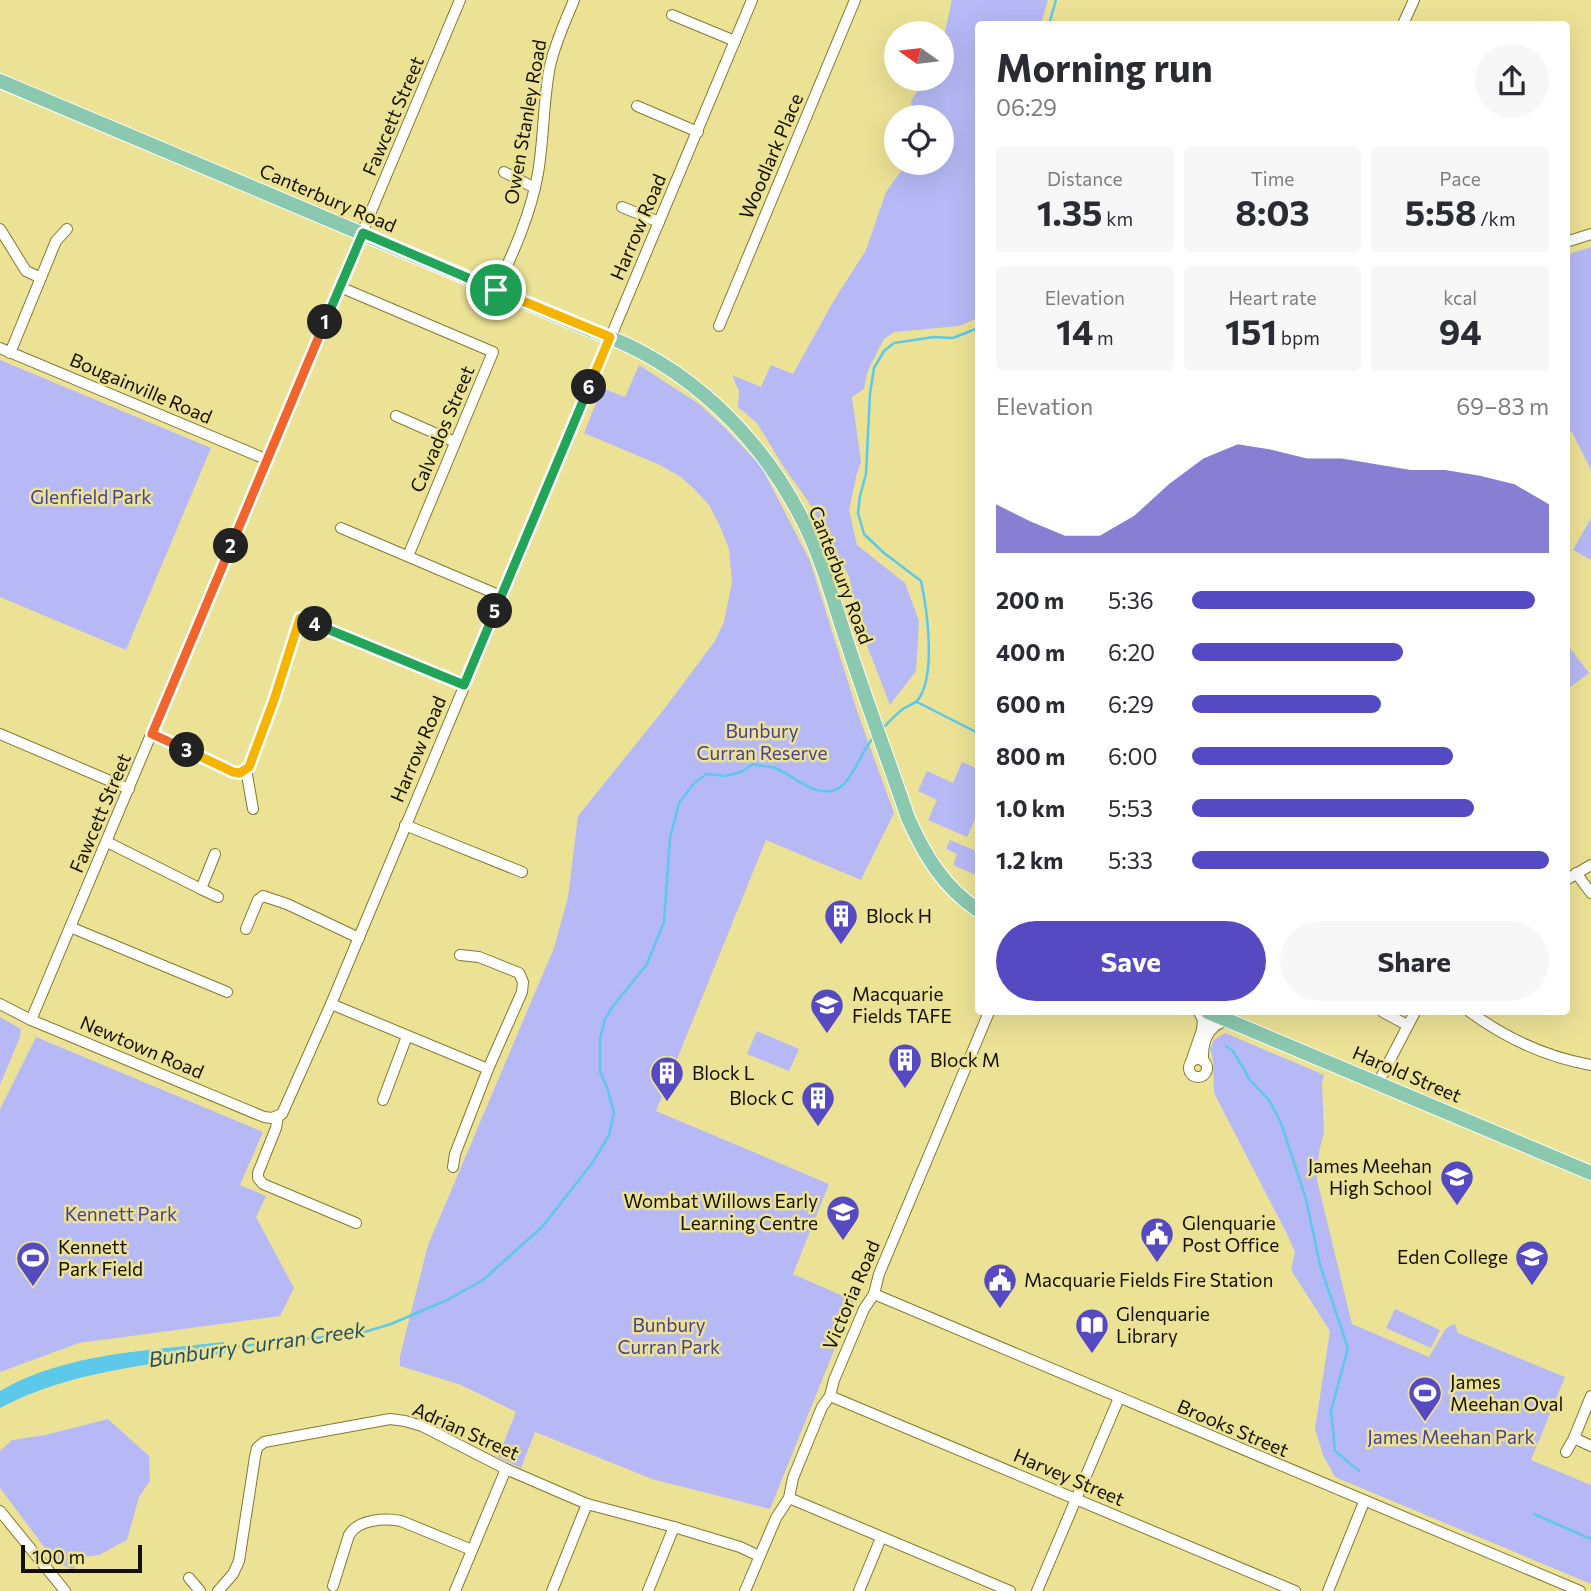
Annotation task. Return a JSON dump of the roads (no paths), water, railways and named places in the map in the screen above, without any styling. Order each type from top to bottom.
[{"type":"main road","name":"Canterbury Road","points":[[0,81],[610,337],[647,354],[698,389],[732,419],[772,468],[807,529],[920,846],[951,887],[975,907]]},
{"type":"main road","name":"Harold Street","points":[[1207,1019],[1229,1020],[1591,1173]]},
{"type":"street","name":"Fawcett Street","points":[[31,1020],[460,0]]},
{"type":"street","name":"Owen Stanley Road","points":[[496,290],[518,240],[534,188],[550,68],[558,38],[574,0]]},
{"type":"street","name":"Harrow Road","points":[[356,1223],[263,1184],[258,1178],[276,1128],[275,1117],[282,1114],[286,1107],[331,1004],[752,0]]},
{"type":"street","name":"Woodlark Place","points":[[719,326],[855,0]]},
{"type":"street","points":[[1404,21],[1414,0]]},
{"type":"street","points":[[672,15],[735,41]]},
{"type":"street","points":[[637,106],[698,132]]},
{"type":"street","points":[[504,172],[534,188]]},
{"type":"street","points":[[622,207],[659,222]]},
{"type":"street","points":[[0,229],[26,271],[41,278]]},
{"type":"street","points":[[5,350],[56,241],[67,229]]},
{"type":"street","points":[[1570,241],[1591,234]]},
{"type":"street","name":"Calvados Street","points":[[340,287],[493,352],[408,556]]},
{"type":"street","name":"Bougainville Road","points":[[5,350],[268,460]]},
{"type":"street","points":[[396,416],[455,442]]},
{"type":"street","points":[[341,528],[501,596]]},
{"type":"street","points":[[152,734],[233,772],[240,773],[246,769],[253,760],[300,618],[464,685]]},
{"type":"street","points":[[0,734],[129,789]]},
{"type":"street","points":[[246,769],[253,809]]},
{"type":"street","points":[[405,825],[522,872]]},
{"type":"street","points":[[107,842],[218,897]]},
{"type":"street","points":[[201,889],[215,854]]},
{"type":"street","points":[[1591,865],[1571,876],[1591,893]]},
{"type":"street","points":[[246,929],[258,900],[263,896],[287,904],[359,938]]},
{"type":"street","points":[[70,927],[227,992]]},
{"type":"street","points":[[453,1167],[455,1154],[522,992],[523,982],[519,973],[480,957],[460,955]]},
{"type":"street","name":"Newtown Road","points":[[0,1004],[31,1020],[251,1112],[275,1117]]},
{"type":"street","points":[[331,1004],[488,1069]]},
{"type":"street","name":"Victoria Road","points":[[745,1591],[776,1518],[789,1498],[793,1478],[822,1407],[830,1396],[861,1316],[874,1294],[879,1274],[988,1015]]},
{"type":"street","points":[[1388,1015],[1407,1026]]},
{"type":"street","points":[[1378,1083],[1413,1015]]},
{"type":"street","points":[[1476,1015],[1530,1048],[1550,1056],[1591,1065]]},
{"type":"street","points":[[1207,1019],[1202,1048],[1206,1070],[1204,1075],[1193,1076],[1189,1071],[1191,1062],[1207,1019]]},
{"type":"street","points":[[383,1100],[407,1037]]},
{"type":"street","points":[[1191,1062],[1196,1059],[1203,1061]]},
{"type":"street","name":"Brooks Street","points":[[874,1294],[1580,1591]]},
{"type":"street","name":"Harvey Street","points":[[830,1396],[1294,1591]]},
{"type":"street","points":[[1566,1452],[1591,1396]]},
{"type":"street","points":[[1037,1591],[1119,1398]]},
{"type":"street","name":"Adrian Street","points":[[218,1591],[233,1574],[239,1561],[257,1448],[264,1442],[390,1419],[422,1426],[506,1469],[587,1504],[674,1527],[740,1547],[759,1556]]},
{"type":"street","points":[[1574,1438],[1591,1447]]},
{"type":"street","points":[[455,1591],[506,1469]]},
{"type":"street","points":[[789,1498],[1010,1591]]},
{"type":"street","points":[[1328,1591],[1364,1502]]},
{"type":"street","points":[[552,1591],[587,1504]]},
{"type":"street","points":[[0,1511],[65,1591]]},
{"type":"street","points":[[333,1586],[349,1535],[353,1528],[360,1525],[391,1519],[401,1521],[472,1550]]},
{"type":"street","points":[[648,1591],[674,1527]]},
{"type":"street","points":[[859,1591],[881,1538]]},
{"type":"street","points":[[189,1578],[200,1591]]},
{"type":"waterway","name":"Bunburry Curran Creek","points":[[1050,21],[1056,0]]},
{"type":"waterway","name":"Bunburry Curran Creek","points":[[883,728],[900,711],[917,701],[923,690],[927,676],[929,642],[921,581],[864,534],[858,513],[866,474],[874,368],[884,351],[894,343],[934,337],[953,338],[975,329]]},
{"type":"waterway","points":[[917,702],[975,731]]},
{"type":"waterway","name":"Bunburry Curran Creek","points":[[223,1348],[361,1333],[391,1324],[445,1301],[483,1280],[542,1227],[593,1162],[609,1135],[614,1113],[600,1072],[600,1039],[605,1019],[647,964],[664,922],[670,838],[679,803],[695,782],[707,774],[726,776],[741,772],[753,764],[775,768],[818,790],[836,790],[848,779],[873,738]]},
{"type":"waterway","points":[[1226,1046],[1233,1051],[1250,1080],[1269,1100],[1281,1123],[1306,1199],[1320,1265],[1348,1348],[1331,1411],[1335,1451],[1359,1471]]},
{"type":"waterway","points":[[1534,1514],[1591,1539]]},
{"type":"place","name":"Block H","points":[[841,946]]},
{"type":"place","name":"Macquarie Fields TAFE","points":[[827,1035]]},
{"type":"place","name":"Block M","points":[[905,1090]]},
{"type":"place","name":"Block L","points":[[667,1103]]},
{"type":"place","name":"Block C","points":[[818,1128]]},
{"type":"place","name":"James Meehan High School","points":[[1457,1207]]},
{"type":"place","name":"Wombat Willows Early Learning Centre","points":[[843,1242]]},
{"type":"place","name":"Glenquarie Post Office","points":[[1157,1264]]},
{"type":"place","name":"Eden College","points":[[1532,1287]]},
{"type":"place","name":"Kennett Park Field","points":[[33,1288]]},
{"type":"place","name":"Macquarie Fields Fire Station","points":[[1000,1310]]},
{"type":"place","name":"Glenquarie Library","points":[[1092,1355]]},
{"type":"place","name":"James Meehan Oval","points":[[1425,1423]]},
{"type":"park label","name":"Glenfield Park","points":[[91,497]]},
{"type":"park label","name":"Bunbury Curran Reserve","points":[[762,742]]},
{"type":"park label","name":"Kennett Park","points":[[121,1214]]},
{"type":"park label","name":"Bunbury Curran Park","points":[[669,1336]]},
{"type":"park label","name":"James Meehan Park","points":[[1451,1437]]}]
